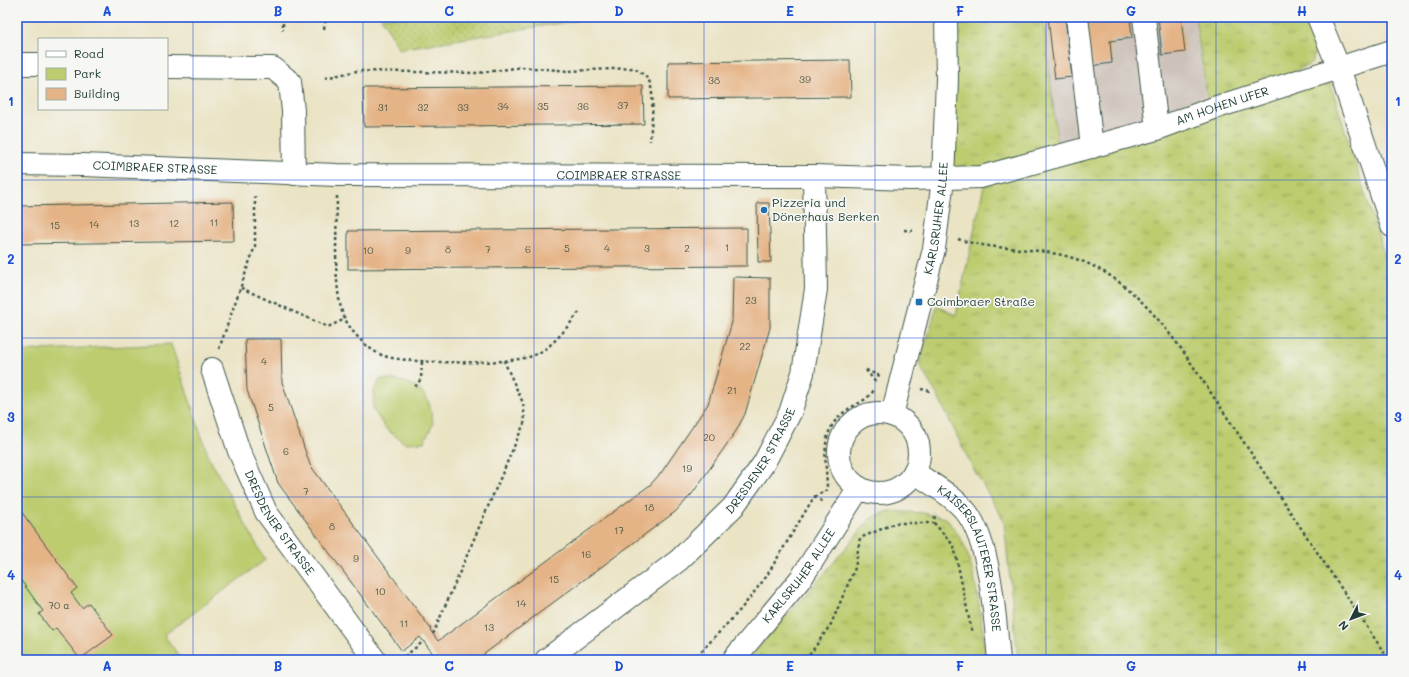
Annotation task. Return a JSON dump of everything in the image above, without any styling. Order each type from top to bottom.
[{"type":"street","name":"KARLSRUHER ALLEE","points":[[892,415],[934,249],[943,179],[947,80],[946,17]]},
{"type":"street","points":[[1077,17],[1092,148]]},
{"type":"street","points":[[1144,17],[1157,129]]},
{"type":"street","points":[[1318,17],[1339,68],[1392,226]]},
{"type":"street","name":"AM HOHEN UFER","points":[[943,179],[981,178],[1092,148],[1157,129],[1214,108],[1392,51]]},
{"type":"street","points":[[17,64],[38,64]]},
{"type":"street","points":[[168,67],[273,68],[290,82],[293,112],[294,174]]},
{"type":"street","name":"COIMBRAER STRASSE","points":[[17,164],[337,175],[814,176],[943,179]]},
{"type":"street","name":"DRESDENER STRASSE","points":[[546,660],[679,560],[733,507],[764,463],[790,413],[803,373],[816,289],[814,176]]},
{"type":"street","name":"DRESDENER STRASSE","points":[[212,369],[239,451],[266,512],[375,660]]},
{"type":"street","points":[[879,413],[892,415],[904,422],[913,432],[918,445],[918,459],[914,472],[906,482],[896,489],[883,493],[871,492],[859,488],[849,480],[842,468],[839,456],[840,443],[845,431],[854,421],[866,415],[879,413]]},
{"type":"street","name":"KAISERSLAUTERER STRASSE","points":[[914,472],[966,512],[980,540],[990,591],[999,660]]},
{"type":"street","name":"KARLSRUHER ALLEE","points":[[733,660],[802,576],[859,488]]},
{"type":"path","points":[[283,17],[283,30]]},
{"type":"path","points":[[324,29],[326,17]]},
{"type":"path","points":[[325,78],[357,71],[478,73],[523,67],[568,71],[634,68],[642,73],[649,82],[651,97],[650,141]]},
{"type":"path","points":[[337,175],[338,299],[345,319],[364,343],[384,356],[422,362],[504,361],[531,356],[549,347],[580,311]]},
{"type":"path","points":[[212,369],[255,246],[255,187]]},
{"type":"path","points":[[904,230],[920,232]]},
{"type":"path","points":[[952,238],[979,244],[1057,254],[1091,263],[1122,284],[1160,319],[1388,660]]},
{"type":"path","points":[[241,288],[328,327],[345,319]]},
{"type":"path","points":[[433,634],[525,421],[523,403],[504,361]]},
{"type":"path","points":[[415,387],[420,379],[422,362]]},
{"type":"path","points":[[693,660],[741,609],[766,577],[814,496],[827,490],[825,443],[832,425],[843,413],[870,396],[877,384],[866,370]]},
{"type":"path","points":[[938,489],[924,508],[935,512],[934,523],[954,546],[974,640]]},
{"type":"path","points":[[806,660],[831,624],[854,568],[860,538],[896,523],[934,523]]},
{"type":"path","points":[[400,660],[424,641]]},
{"type":"shaded area","points":[[1043,17],[1194,17],[1208,111],[1059,156]]},
{"type":"green space","points":[[381,17],[598,17],[399,49]]},
{"type":"green space","points":[[946,17],[1043,17],[1059,156],[943,179]]},
{"type":"green space","points":[[1195,17],[1318,17],[1324,32],[1311,64],[1209,110]]},
{"type":"green space","points":[[1327,73],[1392,279],[1392,660],[1018,660],[1004,521],[973,468],[936,393],[919,365],[937,306],[956,315],[984,185]]},
{"type":"green space","points":[[171,344],[209,458],[265,560],[164,635],[182,660],[17,660],[17,351]]},
{"type":"green space","points":[[380,379],[400,381],[412,385],[423,393],[430,408],[433,424],[424,442],[405,443],[386,429],[373,409],[374,391]]},
{"type":"green space","points":[[889,511],[924,513],[946,518],[959,536],[968,555],[972,569],[981,616],[986,660],[747,660],[823,575],[871,518]]},
{"type":"building","points":[[1048,17],[1065,17],[1072,77],[1055,79]]},
{"type":"building","points":[[1086,17],[1130,17],[1132,38],[1110,41],[1112,63],[1091,66]]},
{"type":"building","points":[[1158,17],[1181,17],[1185,52],[1162,55]]},
{"type":"building","points":[[850,60],[851,97],[668,99],[668,62]]},
{"type":"building","points":[[643,86],[644,124],[364,127],[363,88]]},
{"type":"building","points":[[233,202],[234,241],[17,244],[17,206]]},
{"type":"building","points":[[757,203],[769,203],[771,262],[758,262]]},
{"type":"building","points":[[747,228],[747,266],[348,269],[348,231]]},
{"type":"building","points":[[733,277],[770,278],[770,328],[745,414],[736,431],[692,494],[675,512],[476,660],[438,660],[420,637],[402,651],[278,483],[247,390],[245,339],[281,339],[282,382],[310,465],[431,629],[430,630],[438,641],[650,485],[661,473],[708,404],[732,322]]},
{"type":"building","points":[[18,507],[77,588],[71,593],[82,608],[89,603],[113,635],[80,659],[56,628],[52,631],[39,614],[43,611],[17,575]]},
{"type":"place","name":"Pizzeria und Dönerhaus Berken","points":[[764,210]]},
{"type":"place","name":"Coimbraer Straße","points":[[919,302]]}]
